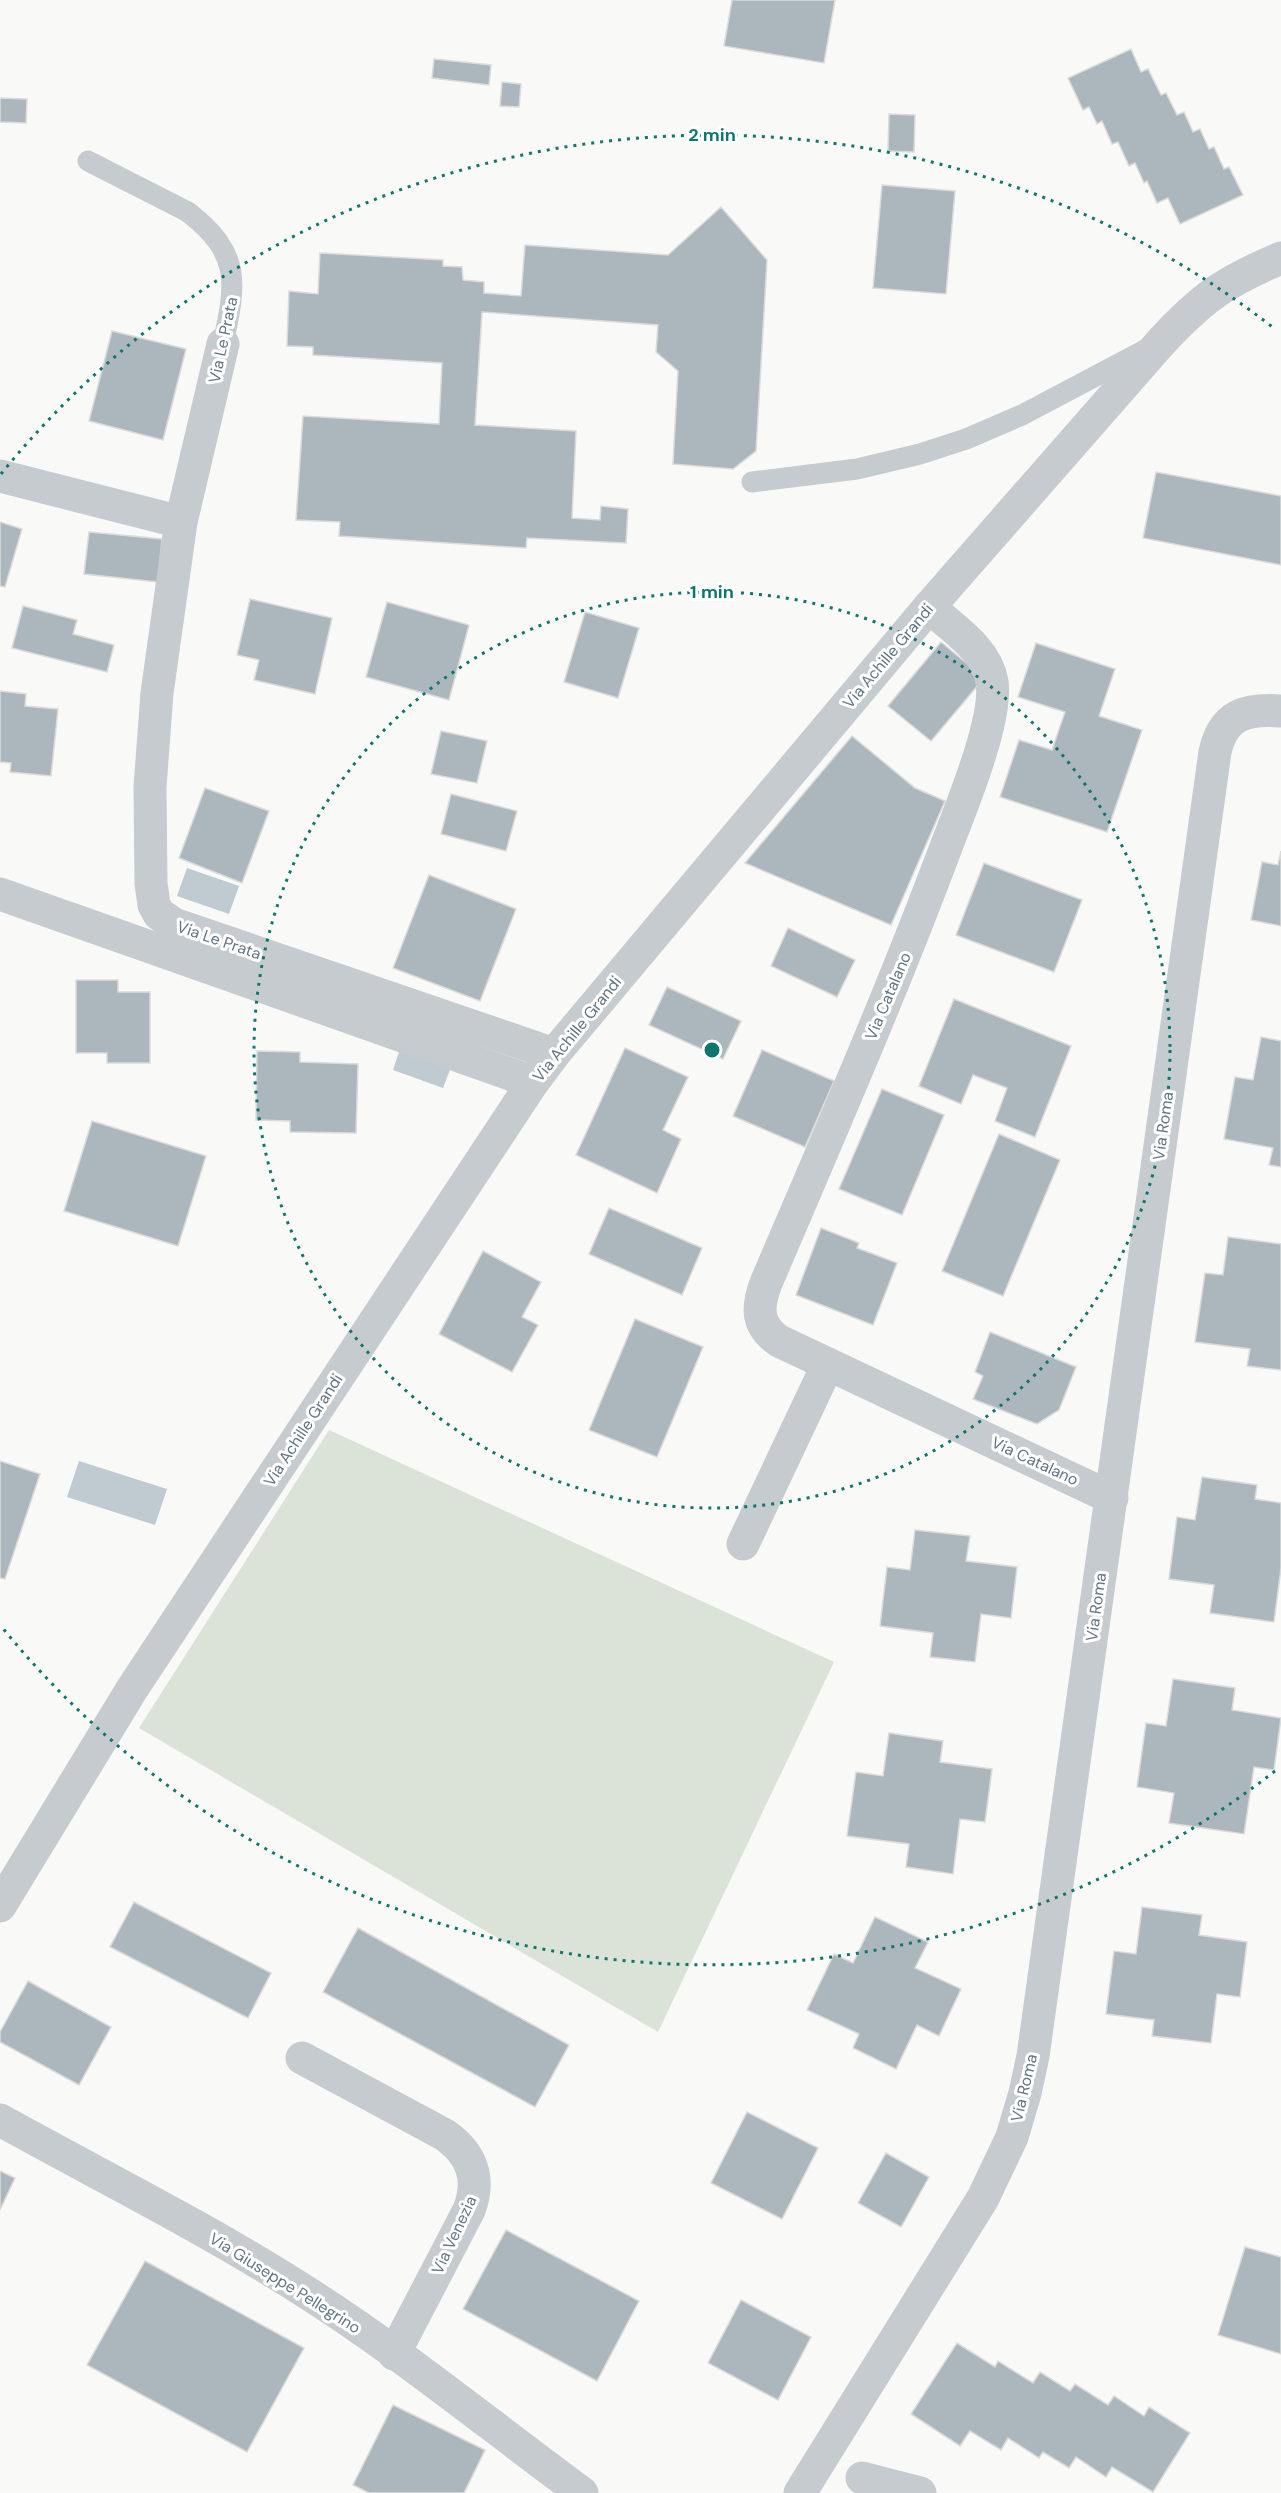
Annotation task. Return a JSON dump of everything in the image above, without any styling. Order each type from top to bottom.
[{"type":"street","name":"Via Achille Grandi","points":[[0,1906],[132,1689],[533,1082],[554,1054],[929,607],[1187,313],[1234,278],[1281,258]]},
{"type":"street","name":"Via Le Prata","points":[[223,344],[182,522],[159,675],[151,776],[151,882],[154,905],[159,914],[174,924],[554,1054]]},
{"type":"street","points":[[0,476],[182,522]]},
{"type":"street","name":"Via Catalano","points":[[929,607],[983,659],[992,683],[992,710],[960,810],[906,955],[766,1283],[761,1300],[760,1316],[766,1330],[779,1341],[1112,1497]]},
{"type":"street","name":"Via Roma","points":[[800,2493],[977,2208],[1003,2158],[1019,2114],[1033,2056],[1215,752],[1220,737],[1231,720],[1256,710],[1281,711]]},
{"type":"street","name":"Via Le Prata","points":[[0,894],[533,1082]]},
{"type":"street","points":[[743,1544],[828,1364]]},
{"type":"street","name":"Via Venezia","points":[[302,2058],[445,2135],[461,2149],[472,2166],[475,2187],[468,2210],[394,2354]]},
{"type":"street","name":"Via Giuseppe Pellegrino","points":[[0,2120],[266,2267],[330,2308],[582,2493]]},
{"type":"street","points":[[862,2478],[920,2493]]},
{"type":"lane","name":"Via Le Prata","points":[[88,161],[188,212],[201,222],[215,238],[232,270],[234,286],[223,344]]},
{"type":"lane","points":[[752,482],[856,469],[909,457],[966,439],[1022,415],[1162,341]]},
{"type":"shaded area","points":[[187,868],[239,886],[229,914],[177,896]]},
{"type":"shaded area","points":[[400,1049],[451,1067],[443,1088],[393,1070]]},
{"type":"shaded area","points":[[329,1430],[834,1662],[658,2032],[139,1728]]},
{"type":"shaded area","points":[[79,1461],[167,1489],[155,1525],[67,1497]]},
{"type":"building","points":[[732,0],[835,0],[824,63],[724,46]]},
{"type":"building","points":[[1131,49],[1141,72],[1148,69],[1161,95],[1166,93],[1177,115],[1184,112],[1193,132],[1200,129],[1209,149],[1214,147],[1224,169],[1229,167],[1243,195],[1180,224],[1168,198],[1157,203],[1147,181],[1144,183],[1135,163],[1129,166],[1118,142],[1112,144],[1102,121],[1097,124],[1089,107],[1083,110],[1068,78]]},
{"type":"building","points":[[434,59],[491,65],[489,85],[432,78]]},
{"type":"building","points":[[502,82],[521,84],[519,107],[500,106]]},
{"type":"building","points":[[0,98],[27,99],[26,123],[0,122]]},
{"type":"building","points":[[889,114],[915,115],[914,152],[888,151]]},
{"type":"building","points":[[882,185],[955,191],[946,294],[873,288]]},
{"type":"building","points":[[721,207],[767,260],[756,451],[733,469],[673,464],[678,371],[656,352],[658,325],[482,312],[475,425],[576,431],[572,518],[600,520],[601,506],[628,509],[626,543],[527,538],[526,548],[339,536],[340,522],[296,520],[303,416],[439,424],[442,363],[313,355],[313,347],[287,346],[289,291],[318,294],[320,253],[443,260],[443,266],[462,267],[463,280],[484,282],[484,293],[521,296],[525,245],[668,255]]},
{"type":"building","points":[[112,331],[186,349],[163,440],[89,421]]},
{"type":"building","points":[[1156,472],[1281,496],[1281,565],[1143,538]]},
{"type":"building","points":[[0,522],[22,529],[5,587],[0,586]]},
{"type":"building","points":[[89,532],[162,539],[158,582],[84,574]]},
{"type":"building","points":[[250,599],[332,618],[315,694],[254,680],[259,660],[237,655]]},
{"type":"building","points":[[387,602],[469,625],[449,700],[366,677]]},
{"type":"building","points":[[23,606],[77,620],[73,634],[114,645],[107,672],[12,648]]},
{"type":"building","points":[[585,612],[639,628],[618,698],[564,682]]},
{"type":"building","points":[[941,642],[984,678],[931,741],[888,706]]},
{"type":"building","points":[[1036,643],[1115,669],[1099,716],[1142,730],[1107,832],[1000,797],[1019,740],[1052,750],[1065,712],[1018,697]]},
{"type":"building","points":[[0,691],[26,694],[25,706],[58,709],[51,776],[10,772],[11,763],[0,762]]},
{"type":"building","points":[[441,731],[487,741],[477,783],[431,774]]},
{"type":"building","points":[[852,736],[915,788],[945,801],[891,925],[745,863]]},
{"type":"building","points":[[205,788],[269,811],[242,883],[179,858]]},
{"type":"building","points":[[451,794],[517,811],[506,851],[441,834]]},
{"type":"building","points":[[1281,851],[1281,926],[1251,920],[1262,862],[1278,865]]},
{"type":"building","points":[[984,863],[1082,900],[1054,972],[956,935]]},
{"type":"building","points":[[429,875],[516,909],[480,1001],[393,968]]},
{"type":"building","points":[[788,928],[855,960],[837,997],[771,966]]},
{"type":"building","points":[[76,980],[118,980],[118,992],[150,992],[150,1063],[107,1063],[107,1053],[76,1053]]},
{"type":"building","points":[[667,987],[741,1021],[723,1059],[649,1025]]},
{"type":"building","points":[[954,999],[1071,1046],[1035,1137],[995,1121],[1007,1088],[973,1075],[961,1104],[919,1086]]},
{"type":"building","points":[[1261,1037],[1281,1041],[1281,1167],[1269,1165],[1273,1148],[1224,1139],[1235,1077],[1253,1080]]},
{"type":"building","points":[[625,1048],[688,1077],[663,1130],[681,1139],[657,1193],[576,1155]]},
{"type":"building","points":[[762,1050],[834,1081],[805,1147],[733,1116]]},
{"type":"building","points":[[257,1051],[300,1052],[300,1062],[358,1064],[356,1133],[290,1132],[290,1121],[256,1120]]},
{"type":"building","points":[[882,1089],[944,1115],[902,1215],[839,1189]]},
{"type":"building","points":[[92,1121],[206,1156],[178,1246],[64,1211]]},
{"type":"building","points":[[999,1134],[1060,1160],[1003,1296],[942,1271]]},
{"type":"building","points":[[609,1208],[702,1248],[682,1295],[589,1254]]},
{"type":"building","points":[[821,1228],[859,1243],[857,1248],[897,1263],[873,1325],[796,1295]]},
{"type":"building","points":[[1228,1237],[1281,1244],[1281,1370],[1247,1366],[1250,1349],[1195,1342],[1205,1273],[1223,1275]]},
{"type":"building","points":[[483,1251],[541,1282],[522,1317],[538,1325],[512,1372],[439,1334]]},
{"type":"building","points":[[635,1319],[703,1347],[657,1457],[589,1430]]},
{"type":"building","points":[[990,1332],[1076,1367],[1059,1410],[1037,1424],[973,1399],[983,1376],[975,1372]]},
{"type":"building","points":[[0,1461],[40,1474],[5,1579],[0,1578]]},
{"type":"building","points":[[1202,1477],[1257,1485],[1255,1499],[1281,1503],[1281,1568],[1274,1622],[1210,1613],[1214,1585],[1169,1579],[1177,1517],[1195,1520]]},
{"type":"building","points":[[915,1530],[970,1536],[966,1561],[1017,1567],[1011,1618],[981,1614],[975,1662],[930,1657],[933,1633],[880,1626],[887,1567],[910,1570]]},
{"type":"building","points":[[1173,1679],[1235,1688],[1232,1710],[1281,1718],[1274,1770],[1254,1767],[1244,1834],[1169,1823],[1174,1793],[1137,1787],[1146,1723],[1166,1726]]},
{"type":"building","points":[[889,1733],[943,1741],[940,1762],[992,1769],[985,1822],[960,1819],[953,1874],[906,1867],[909,1844],[847,1836],[856,1772],[883,1776]]},
{"type":"building","points":[[134,1902],[271,1973],[248,2018],[110,1947]]},
{"type":"building","points":[[1142,1907],[1202,1915],[1199,1935],[1247,1942],[1240,1997],[1217,1994],[1211,2043],[1152,2036],[1154,2020],[1106,2014],[1114,1951],[1136,1954]]},
{"type":"building","points":[[875,1917],[928,1942],[915,1968],[961,1989],[939,2036],[917,2025],[896,2069],[853,2048],[859,2034],[807,2010],[834,1954],[853,1963]]},
{"type":"building","points":[[358,1928],[569,2045],[535,2107],[323,1992]]},
{"type":"building","points":[[28,1981],[111,2027],[79,2085],[0,2042],[0,2032]]},
{"type":"building","points":[[747,2112],[818,2148],[782,2219],[711,2183]]},
{"type":"building","points":[[886,2153],[929,2177],[901,2227],[858,2203]]},
{"type":"building","points":[[0,2171],[15,2178],[0,2210]]},
{"type":"building","points":[[506,2230],[639,2301],[597,2381],[463,2309]]},
{"type":"building","points":[[1245,2247],[1281,2257],[1281,2354],[1218,2335]]},
{"type":"building","points":[[145,2261],[304,2348],[247,2452],[87,2365]]},
{"type":"building","points":[[741,2300],[811,2337],[778,2400],[708,2363]]},
{"type":"building","points":[[957,2343],[995,2367],[998,2361],[1033,2383],[1040,2372],[1070,2391],[1075,2384],[1108,2405],[1114,2396],[1144,2416],[1149,2407],[1190,2433],[1153,2492],[1112,2467],[1106,2477],[1076,2457],[1069,2468],[1043,2452],[1039,2458],[1008,2438],[1001,2450],[970,2431],[960,2446],[911,2414]]},
{"type":"building","points":[[393,2405],[485,2450],[464,2493],[369,2493],[353,2485]]}]
